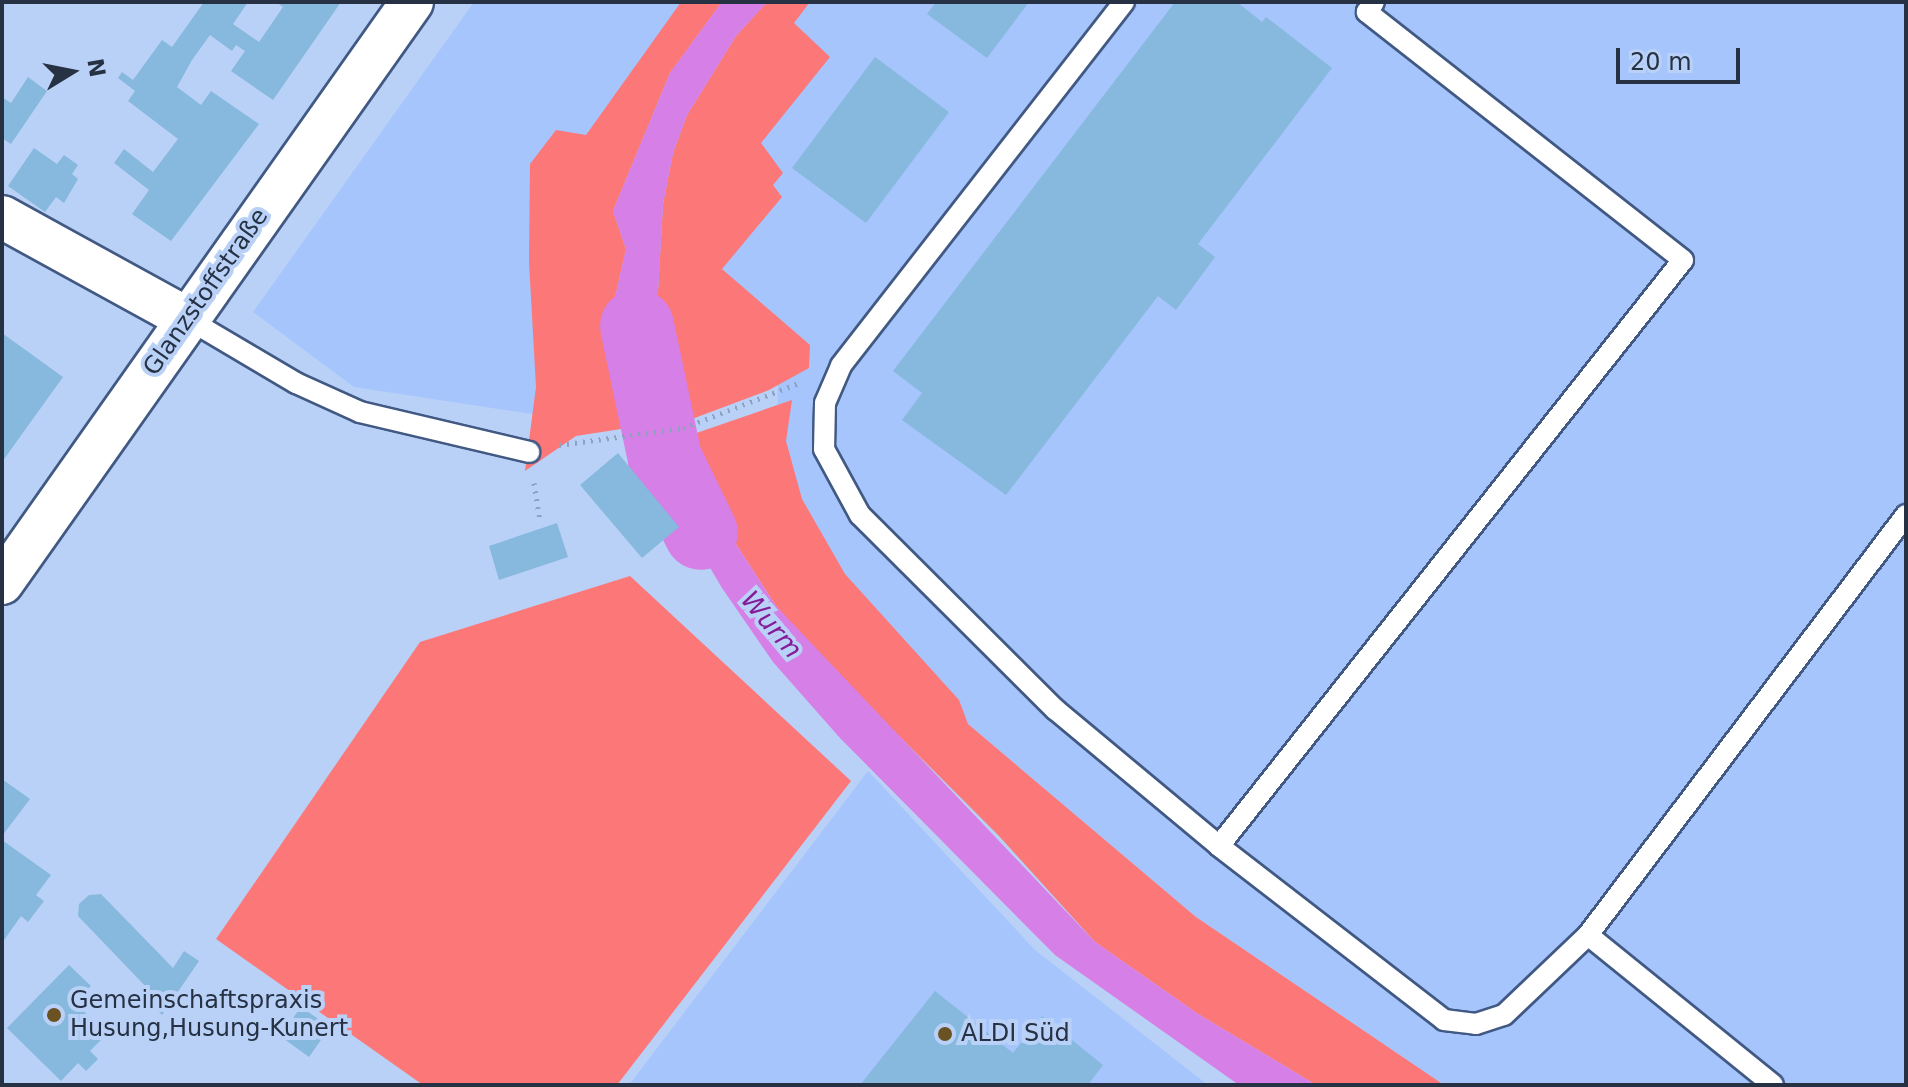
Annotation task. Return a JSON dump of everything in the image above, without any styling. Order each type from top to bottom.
[{"type":"street","name":"Glanzstoffstraße","points":[[2,583],[186,318],[412,2]]},
{"type":"street","points":[[2,217],[186,318]]},
{"type":"lane","points":[[1124,2],[841,366],[825,403],[824,449],[860,515],[1056,710],[1219,846],[1444,1020],[1476,1024],[1504,1015],[1588,935],[1906,515]]},
{"type":"lane","points":[[1219,846],[1683,260],[1366,5]]},
{"type":"lane","points":[[186,318],[296,383],[360,412],[529,452]]},
{"type":"lane","points":[[1588,935],[1773,1085]]},
{"type":"path","points":[[621,436],[683,428],[841,366]]},
{"type":"shaded area","points":[[474,2],[1906,2],[1906,1085],[1444,1085],[1196,917],[968,724],[863,611],[775,484],[779,357],[552,417],[354,387],[253,312]]},
{"type":"shaded area","points":[[681,2],[722,2],[670,73],[613,211],[626,249],[615,298],[617,347],[634,427],[576,436],[525,471],[536,387],[529,262],[530,164],[556,130],[586,135]]},
{"type":"shaded area","points":[[767,2],[810,2],[794,23],[830,57],[761,143],[783,173],[773,185],[782,197],[722,269],[810,345],[809,368],[769,390],[676,425],[655,345],[663,204],[673,153],[687,115],[736,36]]},
{"type":"shaded area","points":[[792,400],[786,441],[802,499],[845,574],[959,700],[968,724],[1196,917],[1444,1085],[1316,1085],[1198,1014],[1095,942],[999,836],[832,669],[776,606],[719,518],[679,439]]},
{"type":"shaded area","points":[[630,576],[851,781],[617,1085],[423,1085],[216,939],[420,642]]},
{"type":"shaded area","points":[[868,771],[1035,950],[1208,1085],[629,1085]]},
{"type":"water","points":[[722,2],[767,2],[736,36],[687,115],[673,153],[663,204],[655,345],[676,425],[634,427],[617,347],[615,298],[626,249],[613,211],[670,73]]},
{"type":"water","points":[[679,439],[719,518],[776,606],[1095,942],[1198,1014],[1316,1085],[1239,1085],[1055,955],[840,738],[773,662],[722,588],[635,441]]},
{"type":"building","points":[[204,2],[248,2],[233,24],[259,42],[283,7],[276,2],[341,2],[273,100],[231,71],[245,51],[236,45],[232,51],[210,35],[192,60],[177,87],[201,105],[211,91],[259,124],[171,241],[132,214],[149,190],[114,163],[124,149],[153,172],[178,139],[128,101],[135,91],[118,78],[122,72],[133,80],[162,40],[172,47]]},
{"type":"building","points":[[936,2],[1029,2],[987,58],[927,14]]},
{"type":"building","points":[[1175,2],[1237,2],[1262,22],[1266,17],[1332,68],[1198,244],[1215,257],[1176,310],[1158,296],[1006,495],[902,420],[922,393],[893,371]]},
{"type":"building","points":[[875,57],[949,112],[866,223],[792,168]]},
{"type":"building","points":[[28,77],[47,91],[11,144],[2,138],[2,97],[11,103]]},
{"type":"building","points":[[34,148],[57,164],[64,155],[78,165],[72,174],[78,179],[64,203],[56,197],[45,212],[8,186]]},
{"type":"building","points":[[2,333],[63,377],[2,462]]},
{"type":"building","points":[[618,453],[679,527],[642,558],[580,485]]},
{"type":"building","points":[[557,523],[568,557],[499,580],[489,546]]},
{"type":"building","points":[[2,779],[30,799],[2,836]]},
{"type":"building","points":[[2,840],[51,875],[36,895],[44,901],[28,922],[21,916],[2,943]]},
{"type":"building","points":[[101,894],[173,968],[184,951],[199,961],[162,1015],[143,996],[149,990],[78,916],[79,904],[89,895]]},
{"type":"building","name":"Gemeinschaftspraxis Husung,Husung-Kunert","points":[[69,965],[91,986],[74,1002],[107,1034],[90,1051],[98,1059],[86,1071],[78,1063],[61,1081],[7,1028]]},
{"type":"building","name":"ALDI Süd","points":[[935,991],[1013,1053],[1042,1016],[1103,1065],[1088,1085],[860,1085]]},
{"type":"building","points":[[301,1007],[330,1027],[309,1057],[280,1036]]},
{"type":"waterway","name":"Wurm","points":[[637,326],[665,459],[701,533]]},
{"type":"place","name":"Gemeinschaftspraxis Husung,Husung-Kunert","points":[[54,1015]]},
{"type":"place","name":"ALDI Süd","points":[[945,1034]]}]
